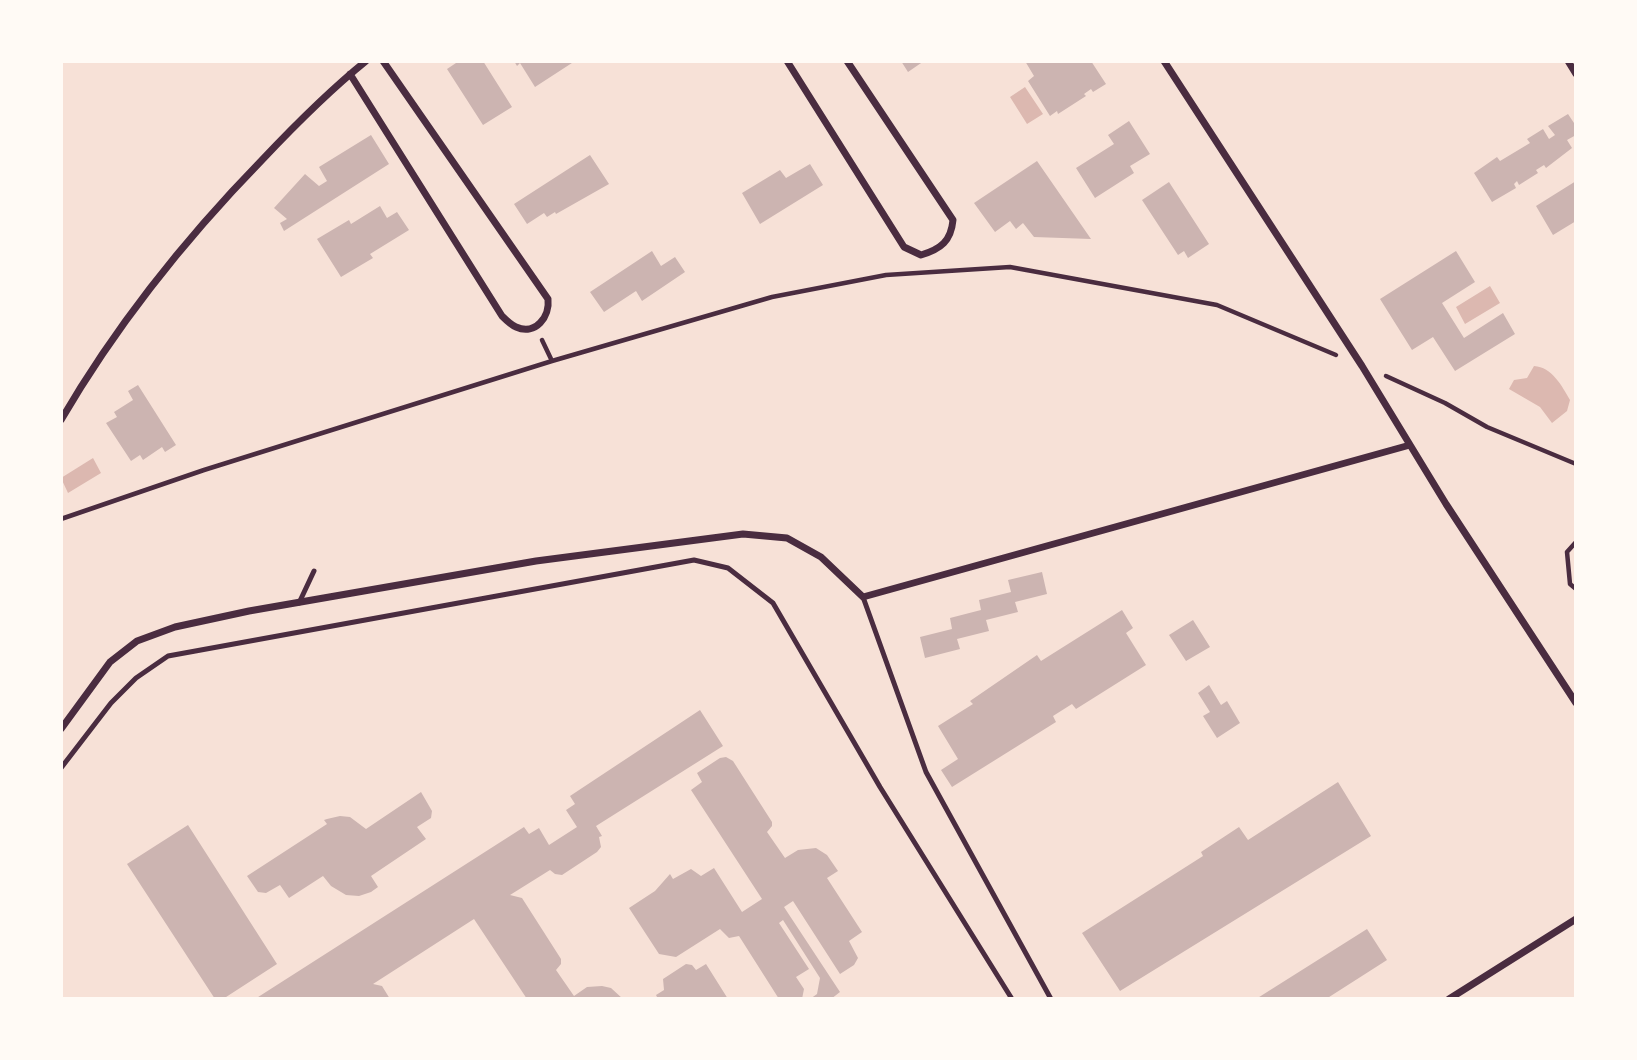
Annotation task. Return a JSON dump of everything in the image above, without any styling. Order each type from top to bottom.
[{"type":"street","points":[[61,420],[83,381],[172,258],[296,124],[366,61]]},
{"type":"street","points":[[350,74],[502,316],[515,327],[536,327],[547,317],[548,299],[383,61]]},
{"type":"street","points":[[787,61],[904,247],[921,255],[933,252],[946,243],[952,231],[953,220],[847,61]]},
{"type":"street","points":[[1164,61],[1362,366],[1446,504],[1576,704]]},
{"type":"street","points":[[1568,61],[1576,74]]},
{"type":"street","points":[[61,729],[89,687],[110,662],[137,641],[175,627],[249,611],[536,561],[743,534],[788,538],[821,557],[863,597],[1410,445]]},
{"type":"street","points":[[1450,999],[1576,919]]},
{"type":"lane","points":[[61,768],[110,702],[136,677],[168,656],[694,560],[728,568],[773,603],[880,787],[1012,999]]},
{"type":"lane","points":[[299,603],[314,571]]},
{"type":"lane","points":[[863,597],[926,772],[1052,999]]},
{"type":"path","points":[[61,519],[204,470],[552,361],[772,297],[886,275],[1010,267],[1217,305],[1411,386],[1487,427],[1576,464]]},
{"type":"path","points":[[536,327],[552,361]]},
{"type":"path","points":[[1576,541],[1567,552],[1570,584],[1576,589]]},
{"type":"shaded area","points":[[1025,87],[1043,114],[1027,124],[1010,97]]},
{"type":"shaded area","points":[[1490,286],[1500,303],[1465,324],[1456,307]]},
{"type":"shaded area","points":[[1534,366],[1551,374],[1570,400],[1567,411],[1552,423],[1540,407],[1509,389],[1514,380],[1527,378]]},
{"type":"shaded area","points":[[93,458],[101,473],[68,493],[61,478]]},
{"type":"building","points":[[459,61],[483,61],[512,107],[483,125],[447,69]]},
{"type":"building","points":[[514,61],[575,61],[535,87],[520,63],[517,66]]},
{"type":"building","points":[[901,61],[924,61],[908,72]]},
{"type":"building","points":[[1025,61],[1091,61],[1106,84],[1093,92],[1091,89],[1084,94],[1086,96],[1058,114],[1057,111],[1050,116],[1028,81],[1034,76]]},
{"type":"building","points":[[1568,114],[1576,126],[1576,135],[1567,140],[1572,148],[1546,168],[1544,165],[1536,170],[1538,173],[1519,185],[1517,181],[1514,184],[1516,188],[1492,202],[1474,173],[1497,157],[1500,161],[1530,143],[1527,139],[1543,129],[1549,139],[1555,135],[1548,126]]},
{"type":"building","points":[[1129,121],[1150,154],[1130,166],[1134,173],[1095,198],[1076,168],[1114,144],[1108,135]]},
{"type":"building","points":[[371,135],[389,164],[284,231],[280,223],[287,219],[274,208],[305,174],[319,186],[327,181],[319,167]]},
{"type":"building","points":[[590,155],[609,184],[556,214],[555,212],[547,217],[544,213],[527,224],[514,204]]},
{"type":"building","points":[[1037,161],[1091,239],[1034,237],[1023,223],[1016,229],[1010,221],[995,232],[974,203]]},
{"type":"building","points":[[810,164],[823,185],[760,224],[742,193],[780,170],[786,178]]},
{"type":"building","points":[[1576,181],[1576,221],[1553,235],[1536,206]]},
{"type":"building","points":[[1169,182],[1209,244],[1188,258],[1184,251],[1178,255],[1142,200]]},
{"type":"building","points":[[380,206],[387,218],[397,212],[409,230],[370,254],[373,258],[341,277],[317,239],[349,220],[351,224]]},
{"type":"building","points":[[652,251],[661,266],[675,257],[685,272],[642,301],[636,291],[604,312],[590,292]]},
{"type":"building","points":[[1456,251],[1475,282],[1442,303],[1464,338],[1503,313],[1515,334],[1455,371],[1433,337],[1412,350],[1380,299]]},
{"type":"building","points":[[138,385],[176,445],[165,452],[162,447],[143,460],[140,455],[131,461],[106,423],[117,417],[114,412],[133,400],[128,391]]},
{"type":"building","points":[[1042,572],[1047,594],[1015,602],[1018,612],[986,620],[989,631],[957,639],[960,649],[925,658],[920,637],[952,629],[950,618],[981,610],[979,600],[1011,592],[1008,580]]},
{"type":"building","points":[[1122,610],[1133,628],[1126,633],[1146,665],[1076,709],[1072,704],[1053,716],[1056,722],[952,787],[941,770],[958,759],[938,726],[973,704],[970,701],[1037,655],[1041,661]]},
{"type":"building","points":[[1193,620],[1210,647],[1186,661],[1169,635]]},
{"type":"building","points":[[1209,685],[1221,705],[1227,701],[1240,723],[1217,738],[1203,716],[1210,712],[1198,693]]},
{"type":"building","points":[[700,710],[723,746],[596,826],[602,836],[599,837],[601,847],[597,852],[562,875],[550,870],[510,895],[522,898],[561,959],[556,970],[574,996],[587,987],[602,986],[611,988],[623,999],[527,999],[474,919],[373,984],[382,986],[390,999],[255,999],[524,827],[529,834],[539,828],[549,845],[577,827],[566,810],[575,804],[570,796]]},
{"type":"building","points":[[726,757],[733,761],[772,822],[767,832],[785,858],[798,850],[816,848],[827,855],[838,871],[827,878],[862,932],[849,941],[858,958],[854,965],[840,974],[793,901],[784,907],[840,992],[831,999],[810,999],[817,994],[820,978],[783,920],[779,923],[809,969],[796,977],[804,989],[802,999],[779,999],[739,936],[729,938],[720,929],[676,957],[659,954],[629,908],[655,891],[670,874],[673,879],[691,869],[701,876],[714,868],[742,912],[762,899],[691,790],[702,782],[697,773]]},
{"type":"building","points":[[1338,782],[1371,836],[1120,991],[1082,933],[1203,856],[1201,852],[1239,827],[1248,840]]},
{"type":"building","points":[[421,792],[432,811],[431,818],[417,827],[426,839],[371,876],[378,887],[371,892],[359,896],[346,895],[331,886],[323,876],[289,898],[280,885],[266,893],[258,892],[247,876],[327,824],[324,820],[340,816],[350,817],[366,829]]},
{"type":"building","points":[[188,825],[277,964],[223,999],[215,999],[127,864]]},
{"type":"building","points":[[1367,929],[1387,960],[1326,999],[1256,999]]},
{"type":"building","points":[[686,964],[692,965],[696,970],[706,964],[728,999],[658,999],[656,995],[664,990],[663,979]]}]
